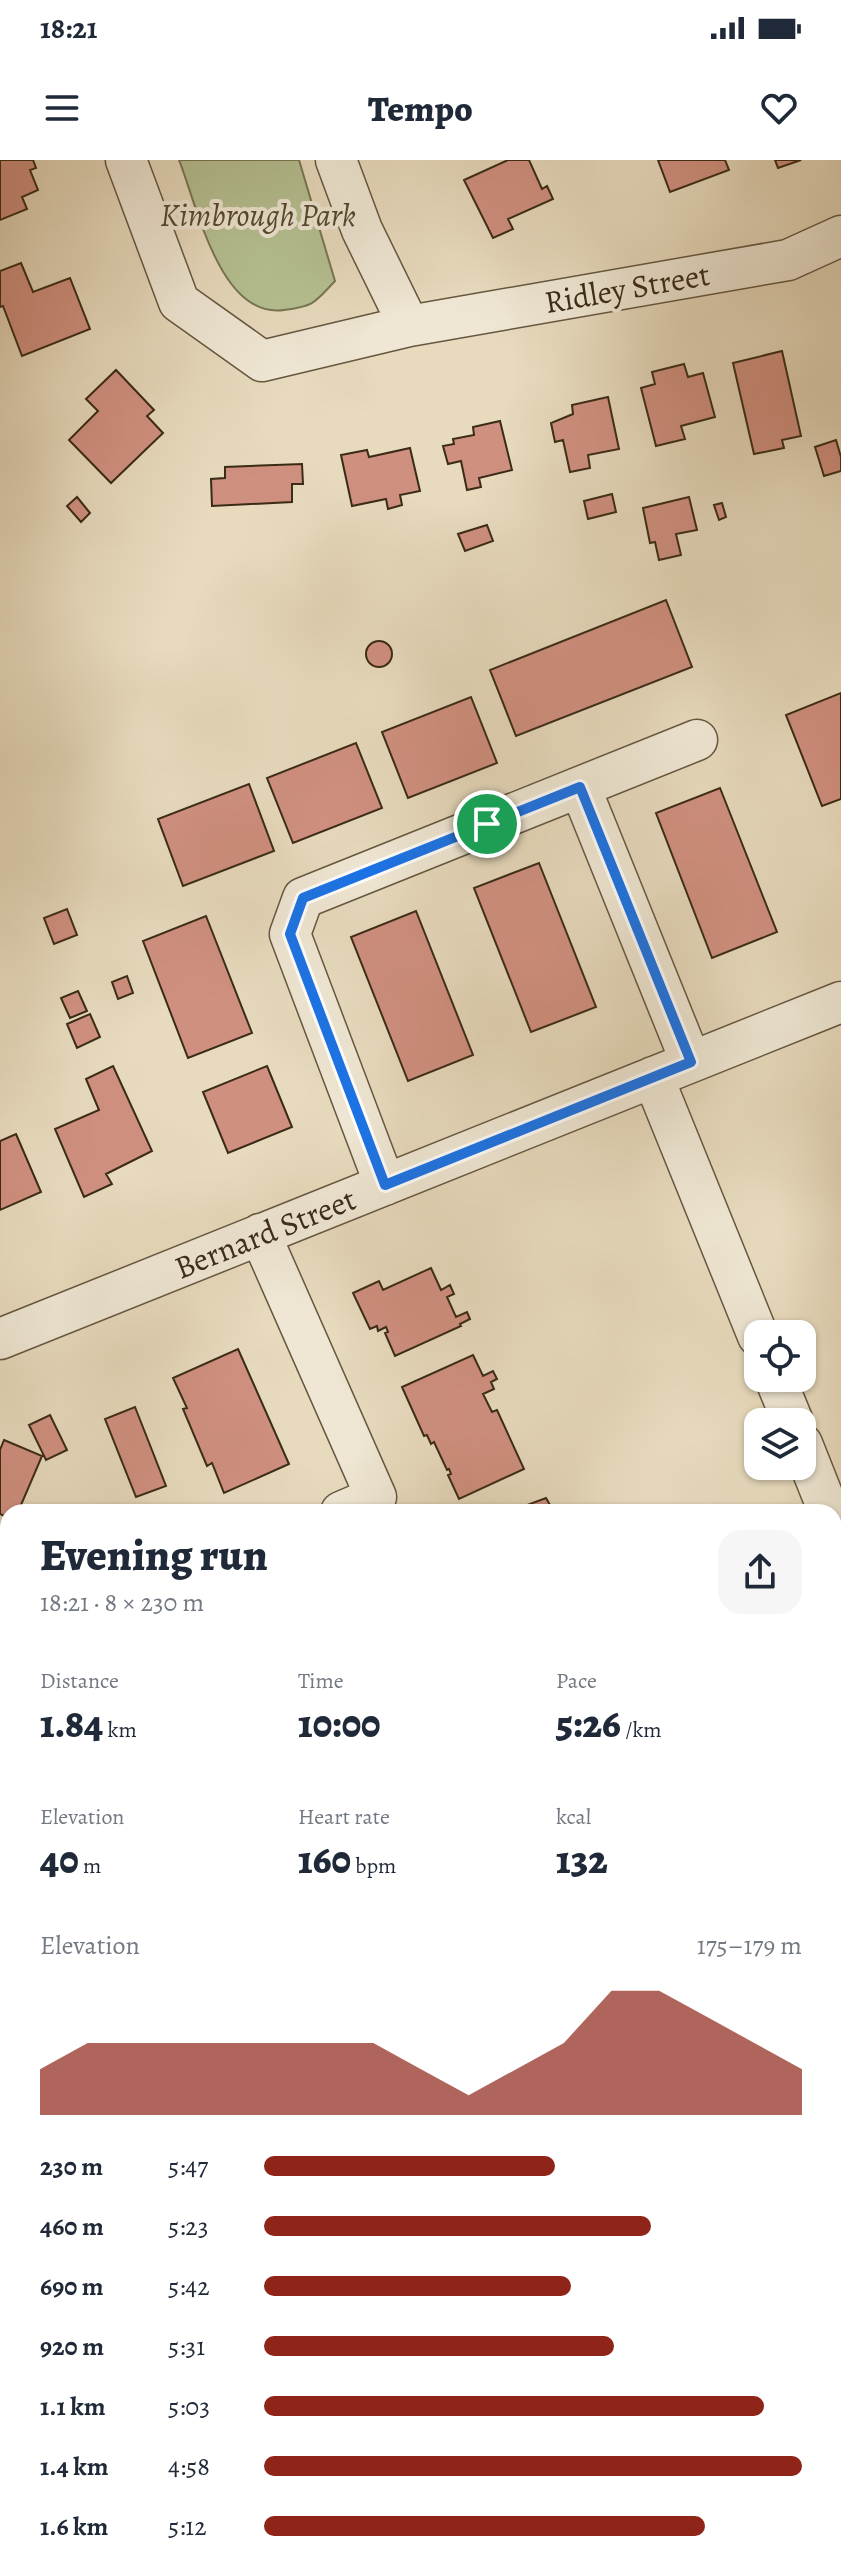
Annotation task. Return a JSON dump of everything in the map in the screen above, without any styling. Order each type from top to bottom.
[{"type":"street","name":"Ridley Street","points":[[126,160],[179,302],[262,361],[409,326],[788,260],[841,236]]},
{"type":"street","points":[[336,160],[362,230],[409,326]]},
{"type":"street","points":[[385,1185],[290,934],[303,898],[697,740]]},
{"type":"street","points":[[580,787],[691,1062]]},
{"type":"street","name":"Bernard Street","points":[[0,1339],[841,1002]]},
{"type":"street","points":[[653,1077],[752,1320]]},
{"type":"street","points":[[260,1234],[376,1497],[360,1504]]},
{"type":"street","points":[[816,1479],[826,1504]]},
{"type":"green space","name":"Kimbrough Park","points":[[179,160],[299,160],[335,281],[313,302],[294,309],[262,308],[243,297],[214,255]]},
{"type":"building","points":[[0,160],[33,160],[36,168],[30,170],[38,190],[22,197],[27,209],[0,220]]},
{"type":"building","points":[[508,160],[529,160],[542,189],[547,186],[553,199],[508,219],[513,229],[493,238],[464,180]]},
{"type":"building","points":[[658,160],[725,160],[729,170],[670,192]]},
{"type":"building","points":[[775,160],[801,160],[778,168]]},
{"type":"building","points":[[21,263],[33,292],[70,278],[90,329],[22,356],[3,306],[0,307],[0,271]]},
{"type":"building","points":[[782,351],[801,436],[782,440],[784,448],[754,454],[733,363]]},
{"type":"building","points":[[684,364],[688,377],[703,373],[715,417],[681,426],[685,439],[656,446],[641,388],[655,384],[652,372]]},
{"type":"building","points":[[116,370],[154,410],[147,416],[163,433],[111,483],[69,440],[98,411],[86,399]]},
{"type":"building","points":[[608,397],[619,449],[588,455],[590,468],[570,472],[563,440],[555,442],[551,423],[573,414],[572,405]]},
{"type":"building","points":[[500,421],[512,470],[479,478],[481,487],[467,490],[461,461],[448,464],[443,446],[454,444],[453,439],[474,435],[473,427]]},
{"type":"building","points":[[836,440],[841,471],[824,476],[815,447]]},
{"type":"building","points":[[410,448],[420,491],[400,495],[402,505],[388,509],[386,499],[352,506],[341,455],[367,450],[369,457]]},
{"type":"building","points":[[302,464],[303,484],[292,484],[292,502],[212,506],[211,479],[225,478],[225,467]]},
{"type":"building","points":[[612,494],[616,512],[588,519],[584,501]]},
{"type":"building","points":[[77,497],[90,513],[81,522],[67,506]]},
{"type":"building","points":[[689,497],[697,530],[676,534],[681,555],[659,560],[655,542],[650,543],[643,508]]},
{"type":"building","points":[[722,503],[726,517],[719,520],[714,505]]},
{"type":"building","points":[[487,525],[493,541],[465,551],[458,534]]},
{"type":"building","points":[[666,600],[692,667],[516,736],[490,670]]},
{"type":"building","points":[[379,641],[388,645],[392,654],[388,663],[379,667],[370,663],[366,654],[370,645]]},
{"type":"building","points":[[841,693],[841,799],[822,806],[786,715]]},
{"type":"building","points":[[471,697],[497,763],[408,798],[382,732]]},
{"type":"building","points":[[356,743],[382,808],[293,843],[267,778]]},
{"type":"building","points":[[249,784],[274,851],[183,886],[158,819]]},
{"type":"building","points":[[720,788],[777,932],[712,958],[656,813]]},
{"type":"building","points":[[539,863],[596,1007],[531,1032],[474,888]]},
{"type":"building","points":[[67,909],[77,935],[54,944],[44,918]]},
{"type":"building","points":[[416,911],[473,1055],[408,1081],[351,937]]},
{"type":"building","points":[[206,916],[252,1033],[188,1058],[143,941]]},
{"type":"building","points":[[127,976],[133,993],[118,999],[112,982]]},
{"type":"building","points":[[78,991],[87,1011],[70,1018],[61,998]]},
{"type":"building","points":[[90,1014],[100,1037],[77,1048],[67,1024]]},
{"type":"building","points":[[113,1066],[152,1151],[106,1174],[112,1184],[84,1197],[55,1129],[99,1110],[86,1079]]},
{"type":"building","points":[[267,1066],[292,1127],[228,1153],[203,1092]]},
{"type":"building","points":[[16,1134],[41,1192],[0,1210],[0,1141]]},
{"type":"building","points":[[431,1268],[441,1290],[450,1285],[454,1294],[447,1297],[456,1317],[467,1312],[470,1319],[395,1356],[385,1333],[388,1332],[386,1327],[378,1331],[377,1326],[370,1329],[353,1293],[379,1281],[383,1290]]},
{"type":"building","points":[[238,1349],[289,1464],[224,1493],[212,1463],[207,1466],[173,1378]]},
{"type":"building","points":[[473,1355],[483,1376],[493,1371],[497,1379],[491,1382],[494,1389],[483,1394],[492,1412],[497,1410],[524,1469],[459,1499],[448,1475],[451,1474],[449,1469],[434,1442],[431,1444],[427,1435],[424,1436],[402,1387]]},
{"type":"building","points":[[135,1407],[166,1486],[136,1497],[105,1419]]},
{"type":"building","points":[[50,1415],[67,1450],[46,1460],[29,1425]]},
{"type":"building","points":[[4,1440],[42,1456],[21,1504],[0,1504],[0,1450]]},
{"type":"building","points":[[546,1498],[549,1504],[530,1504]]},
{"type":"route","points":[[580,787],[691,1062],[385,1185],[290,934],[303,898],[487,824],[580,787]]}]
